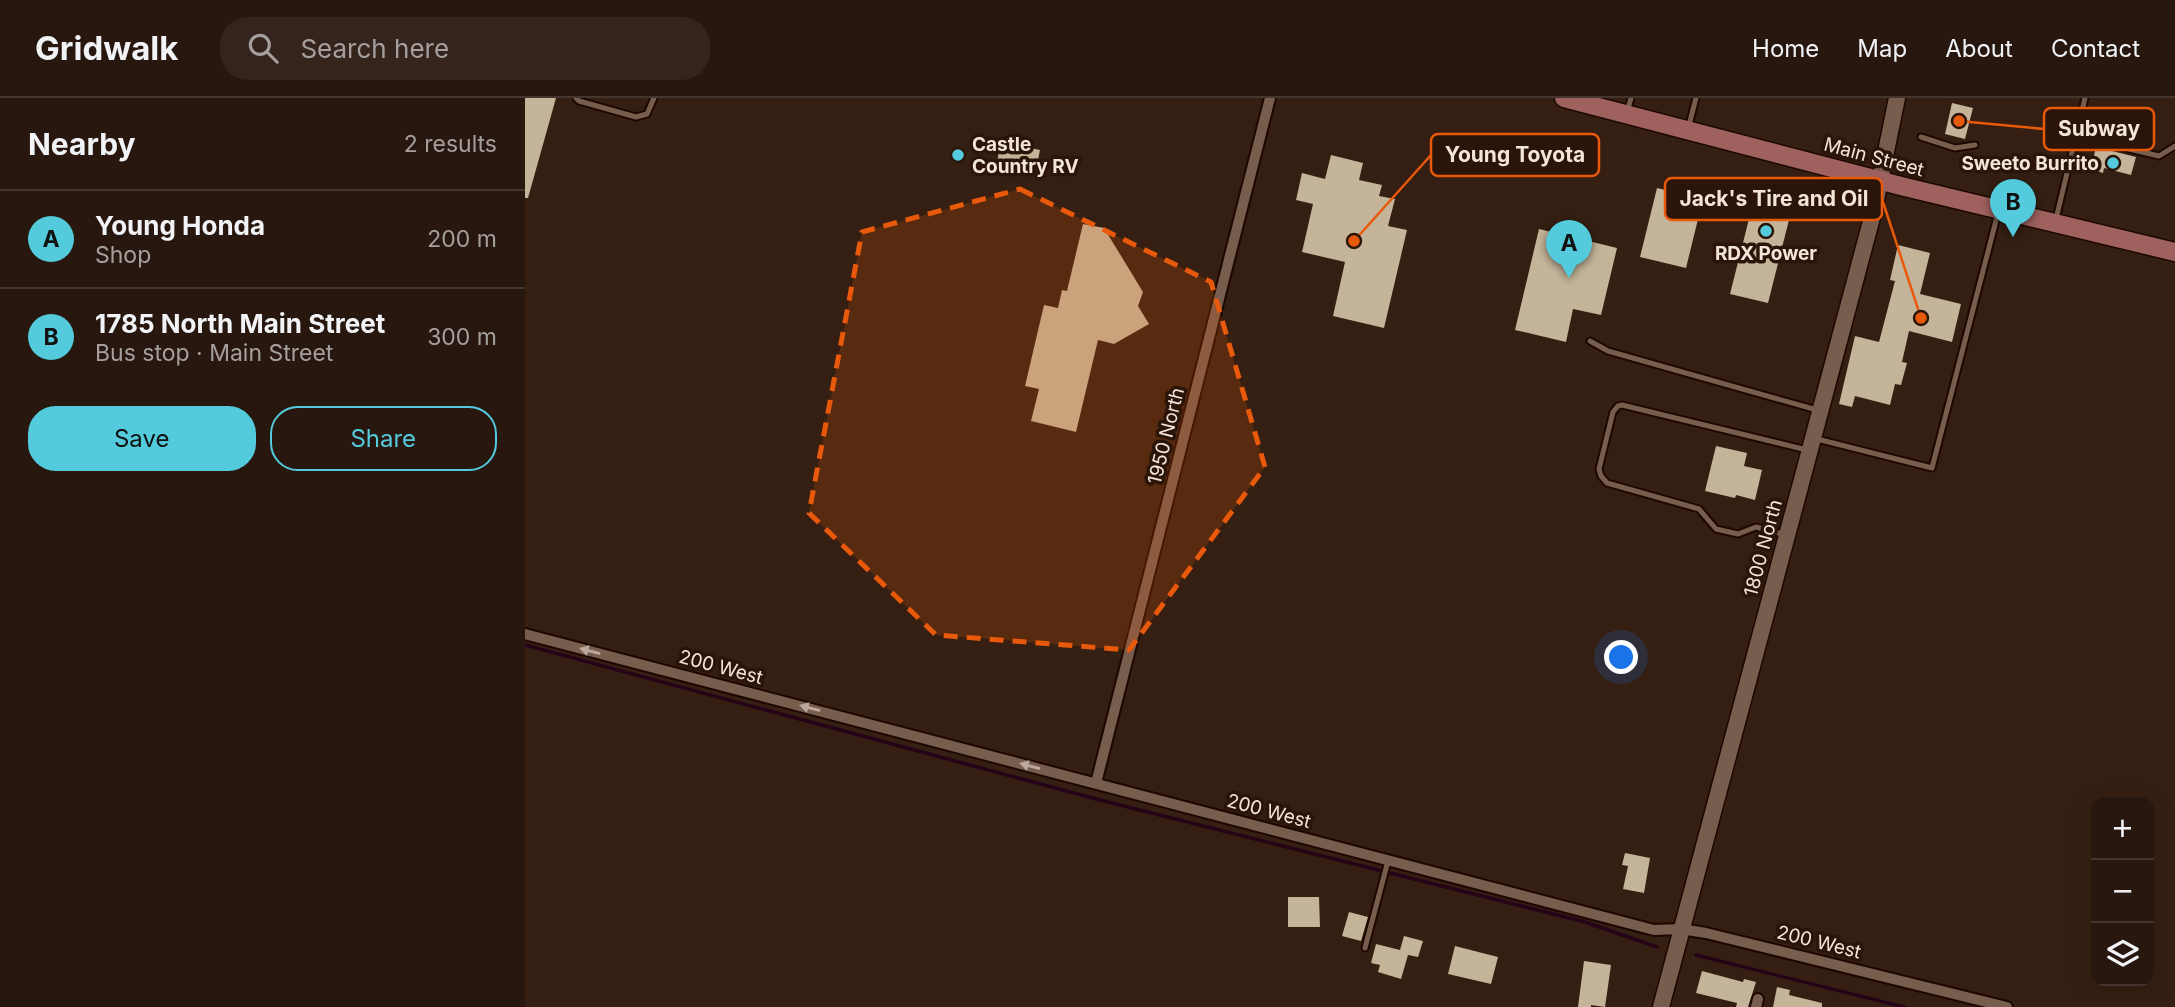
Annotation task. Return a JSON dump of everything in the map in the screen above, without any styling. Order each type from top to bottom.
[{"type":"main road","name":"Main Street","points":[[1564,98],[1629,106],[1688,129],[1880,180],[2175,252]]},
{"type":"street","name":"1950 North","points":[[1096,783],[1270,98]]},
{"type":"street","name":"1800 North","points":[[1661,1007],[1789,535],[1880,180],[1897,98]]},
{"type":"street","name":"200 West","points":[[525,634],[1096,783],[1387,864],[1654,930],[1681,929],[1706,933],[2007,1007]]},
{"type":"lane","points":[[576,98],[636,117],[647,114],[653,98]]},
{"type":"lane","points":[[1688,129],[1696,98]]},
{"type":"lane","points":[[2055,222],[2085,98]]},
{"type":"lane","points":[[2079,123],[2095,141],[2159,156],[2175,146]]},
{"type":"lane","points":[[1921,137],[1955,148],[1975,145]]},
{"type":"lane","points":[[1789,535],[1756,527],[1738,534],[1716,528],[1699,509],[1607,482],[1601,477],[1599,469],[1613,412],[1622,405],[1932,468],[1999,210]]},
{"type":"lane","points":[[1590,341],[1608,351],[1821,411]]},
{"type":"lane","points":[[1364,948],[1387,864]]},
{"type":"highlighted area","points":[[1020,189],[1211,282],[1265,467],[1129,650],[936,635],[809,513],[862,232]]},
{"type":"building","points":[[525,98],[556,98],[528,198],[525,198]]},
{"type":"building","points":[[1952,103],[1973,108],[1965,139],[1945,134]]},
{"type":"building","points":[[1001,142],[1040,150],[1036,170],[997,162]]},
{"type":"building","name":"Sweeto Burrito","points":[[2096,147],[2136,157],[2131,175],[2104,168],[2103,173],[2091,169]]},
{"type":"building","points":[[1331,155],[1363,163],[1359,180],[1382,185],[1379,196],[1395,199],[1388,226],[1407,230],[1384,328],[1333,316],[1345,262],[1302,252],[1313,204],[1296,200],[1302,173],[1325,179]]},
{"type":"building","points":[[1657,188],[1703,199],[1686,268],[1640,257]]},
{"type":"building","points":[[1751,211],[1789,220],[1768,303],[1730,294]]},
{"type":"building","points":[[1083,224],[1104,228],[1143,292],[1138,306],[1149,324],[1114,344],[1098,340],[1076,432],[1031,421],[1039,389],[1025,386],[1044,305],[1058,308],[1062,290],[1067,291]]},
{"type":"building","points":[[1539,229],[1617,248],[1601,315],[1573,309],[1566,342],[1515,330]]},
{"type":"building","points":[[1898,245],[1930,253],[1920,294],[1961,304],[1952,342],[1909,331],[1902,362],[1907,363],[1901,385],[1895,384],[1890,405],[1855,396],[1852,407],[1839,404],[1855,336],[1879,342],[1895,281],[1890,280]]},
{"type":"building","points":[[1716,446],[1747,453],[1744,466],[1762,470],[1755,500],[1705,491]]},
{"type":"building","points":[[1625,853],[1650,858],[1644,893],[1623,889],[1628,866],[1622,865]]},
{"type":"building","points":[[1288,897],[1319,897],[1320,927],[1288,927]]},
{"type":"building","points":[[1349,912],[1368,917],[1361,941],[1342,936]]},
{"type":"building","points":[[1404,936],[1423,941],[1418,957],[1408,955],[1401,979],[1378,972],[1380,965],[1371,963],[1376,944],[1400,950]]},
{"type":"building","points":[[1455,946],[1498,957],[1491,984],[1448,974]]},
{"type":"building","points":[[1584,961],[1611,965],[1605,1007],[1578,1007]]},
{"type":"building","points":[[1702,971],[1743,982],[1744,979],[1756,982],[1748,1007],[1736,1007],[1737,1003],[1696,993]]},
{"type":"building","points":[[1777,987],[1790,990],[1789,995],[1822,1003],[1822,1007],[1773,1007]]},
{"type":"waterway","points":[[525,645],[1096,799],[1585,922],[1657,947]]},
{"type":"waterway","points":[[1696,955],[1904,1007]]},
{"type":"place","name":"Subway","points":[[1959,121]]},
{"type":"place","name":"Castle Country RV","points":[[958,155]]},
{"type":"place","name":"Sweeto Burrito","points":[[2113,163]]},
{"type":"place","name":"RDX Power","points":[[1766,231]]},
{"type":"place","name":"1785 North Main Street","points":[[2013,237]]},
{"type":"place","name":"Young Toyota","points":[[1354,241]]},
{"type":"place","name":"Young Honda","points":[[1569,278]]},
{"type":"place","name":"Jack's Tire and Oil","points":[[1921,318]]}]
